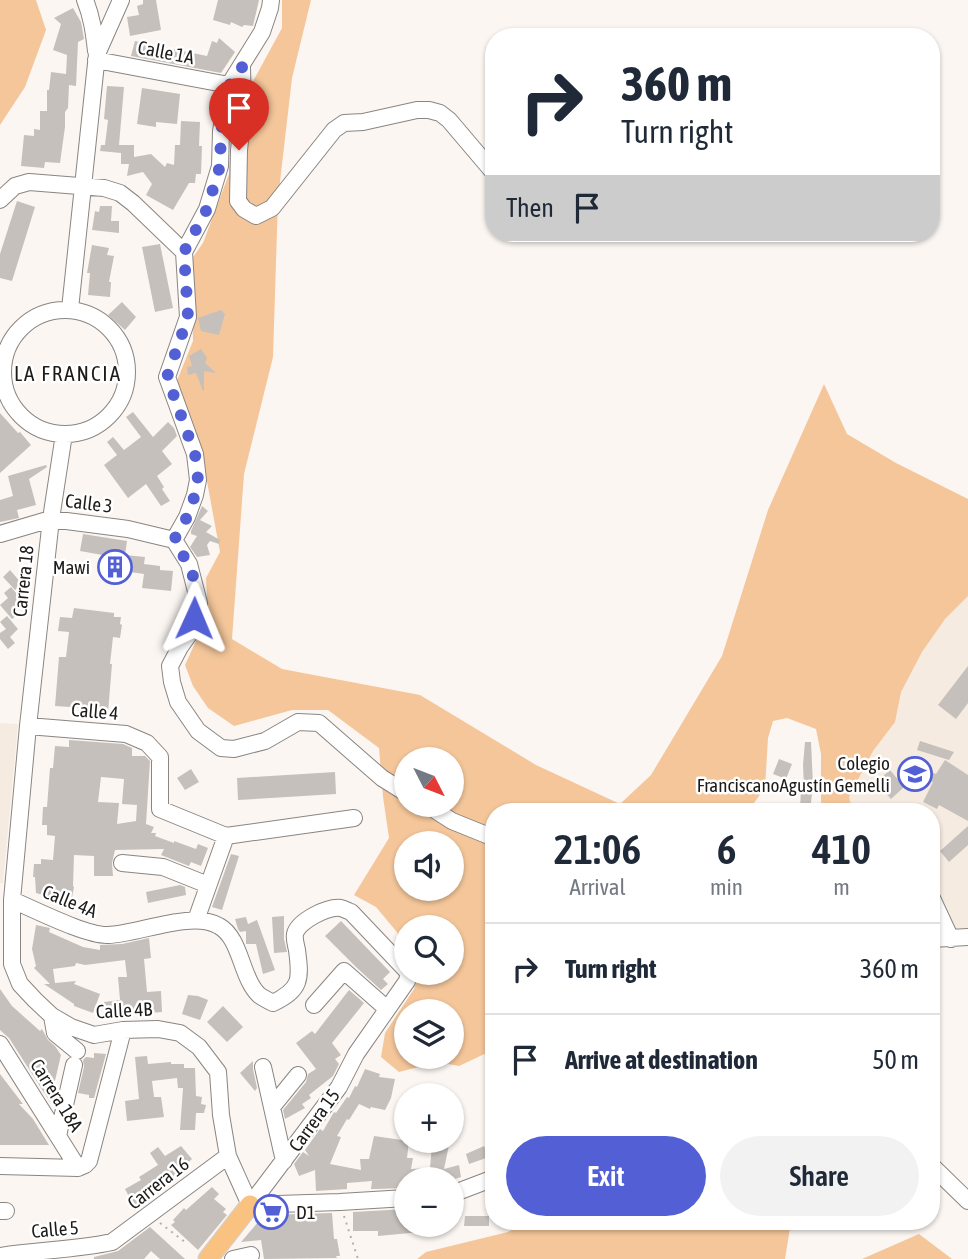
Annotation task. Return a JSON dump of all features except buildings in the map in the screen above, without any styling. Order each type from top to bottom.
[{"type":"main road","name":"Carrera 15","points":[[208,1259],[250,1205]]},
{"type":"street","points":[[70,309],[96,57],[94,28],[85,0]]},
{"type":"street","points":[[96,57],[121,0]]},
{"type":"street","points":[[271,0],[262,32],[229,86],[221,131],[220,166],[207,209],[184,252],[188,317],[167,377],[195,454],[198,480],[195,495],[174,540],[189,564],[199,603],[190,633],[170,666],[178,702],[198,731],[221,748],[234,749],[265,741],[298,722],[319,723],[394,786]]},
{"type":"street","name":"Calle 1A","points":[[96,57],[229,86]]},
{"type":"street","points":[[242,67],[243,112],[238,201],[244,209],[256,216],[272,208],[334,130],[344,123],[363,122],[417,110],[440,113],[485,162]]},
{"type":"street","points":[[0,200],[15,186],[29,182],[104,188],[120,193],[184,252]]},
{"type":"street","points":[[70,309],[95,317],[112,331],[125,356],[125,385],[113,411],[87,430],[64,434],[43,430],[21,416],[8,397],[1,373],[7,349],[19,329],[45,312],[70,309]]},
{"type":"street","name":"Carrera 18","points":[[20,984],[12,964],[12,900],[51,519],[64,434]]},
{"type":"street","name":"Calle 3","points":[[0,534],[51,519],[128,529],[174,540]]},
{"type":"street","name":"Calle 4","points":[[28,726],[126,734],[147,743],[160,757],[160,809],[226,836]]},
{"type":"street","points":[[446,817],[485,834]]},
{"type":"street","points":[[354,818],[226,836],[196,920],[218,925],[226,931],[259,995],[273,1003],[287,996],[298,983],[295,935],[298,926],[328,909],[341,908],[351,912],[394,957]]},
{"type":"street","points":[[122,863],[163,867],[208,885]]},
{"type":"street","name":"Calle 4A","points":[[12,900],[91,933],[107,935],[196,920]]},
{"type":"street","points":[[940,915],[951,939]]},
{"type":"street","points":[[940,939],[968,937]]},
{"type":"street","points":[[314,1005],[344,971],[386,1009]]},
{"type":"street","name":"Calle 4B","points":[[20,984],[52,1016],[71,1027],[94,1035],[122,1030],[158,1029],[180,1033],[199,1047],[218,1072],[221,1115],[228,1156],[250,1205]]},
{"type":"street","name":"Carrera 15","points":[[250,1205],[339,1087],[356,1054],[404,985]]},
{"type":"street","points":[[52,1016],[55,1033],[76,1058],[58,1136]]},
{"type":"street","points":[[0,1166],[78,1168],[89,1161],[122,1030]]},
{"type":"street","name":"Carrera 18A","points":[[0,1044],[78,1168]]},
{"type":"street","points":[[263,1067],[284,1161]]},
{"type":"street","points":[[272,1107],[298,1074]]},
{"type":"street","name":"Carrera 16","points":[[112,1242],[228,1156]]},
{"type":"street","points":[[940,1174],[968,1200]]},
{"type":"street","points":[[464,1189],[485,1181]]},
{"type":"street","points":[[250,1205],[394,1199]]},
{"type":"street","name":"Calle 5","points":[[0,1256],[92,1247],[112,1242]]},
{"type":"street","points":[[233,1259],[251,1255]]},
{"type":"path","points":[[340,1202],[358,1259]]},
{"type":"path","points":[[148,1214],[184,1242]]},
{"type":"shaded area","points":[[0,0],[36,0],[46,30],[25,87],[0,125]]},
{"type":"shaded area","points":[[282,0],[311,0],[292,78],[278,199],[273,357],[244,474],[232,639],[282,669],[420,695],[536,765],[618,803],[485,803],[485,1054],[464,1064],[464,999],[407,999],[415,985],[464,985],[464,915],[394,915],[394,929],[376,907],[354,895],[389,838],[379,748],[328,710],[292,710],[234,726],[208,708],[193,686],[185,665],[208,615],[206,578],[220,552],[201,449],[176,383],[193,341],[191,260],[203,243],[229,174],[234,105],[251,85],[282,28]]},
{"type":"shaded area","points":[[824,384],[847,434],[896,463],[968,499],[968,596],[945,619],[922,652],[901,692],[895,722],[873,751],[849,797],[851,803],[821,803],[821,754],[816,729],[787,718],[773,721],[768,738],[765,788],[754,803],[621,803],[651,775],[722,656],[768,510]]},
{"type":"shaded area","name":"Colegio FranciscanoAgustín Gemelli","points":[[968,577],[968,937],[940,939],[940,803],[851,803],[849,797],[873,751],[894,692]]},
{"type":"shaded area","points":[[0,723],[18,724],[3,883],[0,883]]},
{"type":"shaded area","points":[[394,1019],[394,1068],[381,1057],[385,1033]]},
{"type":"shaded area","points":[[790,1230],[785,1259],[417,1259],[426,1252],[508,1232]]},
{"type":"shaded area","points":[[919,1234],[952,1259],[862,1259]]},
{"type":"place","name":"Mawi","points":[[115,567]]},
{"type":"place","name":"Colegio FranciscanoAgustín Gemelli","points":[[915,774]]},
{"type":"place","name":"D1","points":[[271,1212]]},
{"type":"district","name":"LA FRANCIA","points":[[68,374]]},
{"type":"route","points":[[194,618],[199,603],[194,581],[189,564],[174,540],[187,517],[198,480],[195,454],[167,377],[188,317],[184,252],[207,209],[220,166],[221,131],[229,86],[242,67],[243,112],[239,150]]}]
